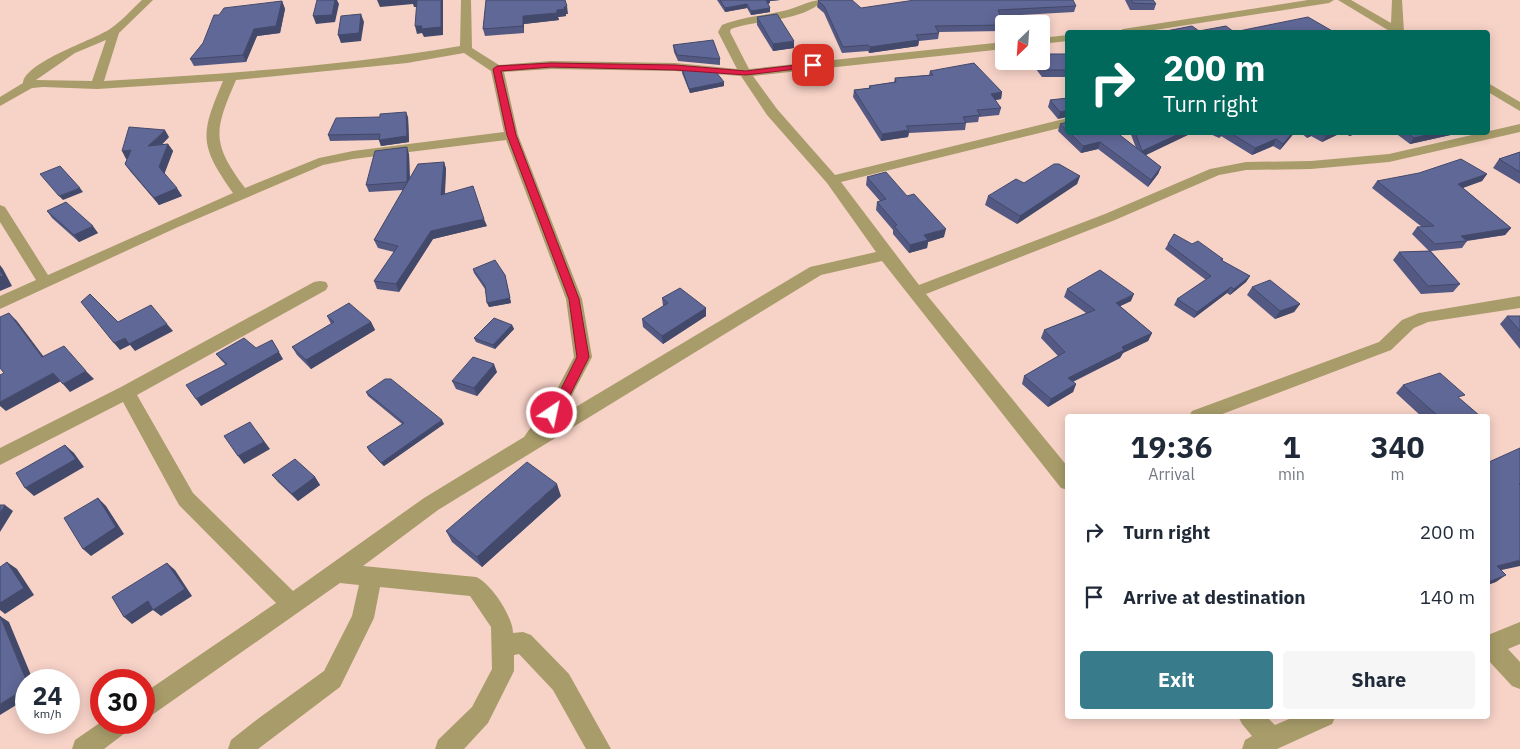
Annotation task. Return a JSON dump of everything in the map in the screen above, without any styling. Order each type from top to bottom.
[{"type":"street","points":[[466,0],[466,49]]},
{"type":"street","points":[[818,0],[786,14],[735,23],[726,27],[724,32],[746,73],[772,112],[832,180],[886,255],[1065,478]]},
{"type":"street","points":[[1269,0],[1284,6]]},
{"type":"street","points":[[1135,30],[1328,0]]},
{"type":"street","points":[[1343,0],[1395,30]]},
{"type":"street","points":[[1397,0],[1398,30]]},
{"type":"street","points":[[29,85],[29,80],[71,51],[114,32],[145,1]]},
{"type":"street","points":[[98,85],[114,32]]},
{"type":"street","points":[[1050,40],[1065,38]]},
{"type":"street","points":[[0,102],[29,85],[43,83],[98,85],[231,78],[407,59],[466,49],[497,69],[551,65],[675,68],[746,73],[995,46]]},
{"type":"street","points":[[497,69],[512,135],[574,299],[583,357],[562,398],[531,442]]},
{"type":"street","points":[[231,78],[213,122],[212,144],[219,159],[242,195]]},
{"type":"street","points":[[1490,88],[1520,107]]},
{"type":"street","points":[[832,180],[1065,123]]},
{"type":"street","points":[[1490,135],[1520,128]]},
{"type":"street","points":[[0,303],[319,162],[353,155],[512,135]]},
{"type":"street","points":[[915,292],[1110,217],[1214,172],[1246,166],[1311,166],[1389,158],[1489,135]]},
{"type":"street","points":[[0,210],[45,282]]},
{"type":"street","points":[[155,699],[291,603],[337,573],[432,504],[531,442],[816,271],[886,255]]},
{"type":"street","points":[[0,457],[127,392],[320,286]]},
{"type":"street","points":[[1203,414],[1385,346],[1408,324],[1425,317],[1520,302]]},
{"type":"street","points":[[127,392],[186,499],[291,603]]},
{"type":"street","points":[[337,573],[476,587],[502,624],[503,671],[480,715],[447,749]]},
{"type":"street","points":[[240,749],[266,726],[332,679],[363,618],[371,577]]},
{"type":"street","points":[[1490,644],[1520,633]]},
{"type":"street","points":[[502,645],[522,643],[560,682],[599,749]]},
{"type":"street","points":[[1490,647],[1520,678]]},
{"type":"street","points":[[1251,719],[1263,744],[1317,719]]},
{"type":"street","points":[[84,749],[105,734]]},
{"type":"building","points":[[317,0],[335,0],[332,15],[313,16]]},
{"type":"building","points":[[417,0],[441,0],[441,27],[421,29],[422,26],[415,26]]},
{"type":"building","points":[[486,0],[565,0],[567,6],[564,7],[565,9],[557,10],[557,13],[523,16],[523,26],[483,29]]},
{"type":"building","points":[[720,0],[766,0],[770,8],[751,11],[747,4],[725,8]]},
{"type":"building","points":[[852,0],[861,8],[915,0],[1073,0],[1076,6],[998,10],[1000,15],[995,15],[995,25],[935,26],[939,33],[916,35],[919,40],[870,47],[868,45],[843,47],[824,6],[818,1]]},
{"type":"building","points":[[1131,0],[1153,0],[1156,4],[1133,3]]},
{"type":"building","points":[[282,1],[276,26],[254,29],[243,55],[190,59],[203,43],[214,15],[219,15],[224,8]]},
{"type":"building","points":[[361,14],[359,33],[338,35],[341,16]]},
{"type":"building","points":[[777,14],[794,41],[773,44],[757,17]]},
{"type":"building","points":[[1308,17],[1331,30],[1244,30]]},
{"type":"building","points":[[1192,26],[1198,30],[1171,30]]},
{"type":"building","points":[[1226,26],[1231,30],[1204,30]]},
{"type":"building","points":[[713,40],[720,59],[677,55],[673,45]]},
{"type":"building","points":[[1050,54],[1065,54],[1065,70],[1050,70]]},
{"type":"building","points":[[974,63],[1002,92],[991,94],[1001,108],[977,110],[980,115],[963,117],[966,123],[906,126],[909,130],[882,134],[854,90],[896,82],[895,78],[933,75],[930,71]]},
{"type":"building","points":[[682,69],[716,72],[724,82],[689,89]]},
{"type":"building","points":[[1065,98],[1065,111],[1060,112],[1050,100]]},
{"type":"building","points":[[406,112],[407,136],[379,140],[380,134],[328,135],[336,118],[380,117],[380,114]]},
{"type":"building","points":[[129,127],[165,130],[148,146],[168,144],[159,167],[177,188],[154,198],[125,164],[131,150],[122,151]]},
{"type":"building","points":[[1072,135],[1120,135],[1161,167],[1151,180],[1100,142],[1083,146]]},
{"type":"building","points":[[1136,135],[1177,135],[1142,151]]},
{"type":"building","points":[[1234,135],[1290,135],[1283,144],[1276,139],[1255,148]]},
{"type":"building","points":[[1410,135],[1426,135],[1414,138]]},
{"type":"building","points":[[407,147],[407,182],[366,185],[375,151]]},
{"type":"building","points":[[1520,152],[1520,172],[1499,159]]},
{"type":"building","points":[[1461,159],[1487,174],[1458,184],[1511,228],[1461,236],[1467,241],[1435,244],[1417,227],[1434,226],[1377,181],[1419,173]]},
{"type":"building","points":[[444,162],[441,195],[473,186],[484,219],[431,231],[396,284],[374,281],[398,246],[374,240],[418,164]]},
{"type":"building","points":[[1054,164],[1059,164],[1080,176],[1020,216],[988,196],[1016,179],[1024,183]]},
{"type":"building","points":[[60,166],[80,188],[59,196],[40,174]]},
{"type":"building","points":[[886,172],[907,196],[914,194],[946,229],[924,235],[928,240],[910,245],[894,226],[897,225],[877,202],[886,199],[867,177]]},
{"type":"building","points":[[66,202],[93,226],[74,235],[47,211]]},
{"type":"building","points":[[1174,234],[1192,244],[1198,241],[1223,259],[1221,260],[1250,276],[1234,289],[1231,287],[1197,312],[1177,299],[1211,276],[1168,244]]},
{"type":"building","points":[[1430,251],[1460,284],[1428,286],[1399,252]]},
{"type":"building","points":[[495,260],[505,275],[510,298],[487,303],[485,286],[473,269]]},
{"type":"building","points":[[1100,270],[1134,294],[1116,303],[1152,333],[1122,347],[1124,350],[1068,378],[1076,384],[1051,399],[1024,376],[1065,352],[1044,330],[1095,310],[1067,289]]},
{"type":"building","points":[[1270,280],[1300,304],[1280,311],[1252,287]]},
{"type":"building","points":[[680,288],[706,308],[662,336],[642,319],[668,303],[662,298]]},
{"type":"building","points":[[90,294],[118,322],[151,305],[167,324],[129,344],[125,338],[114,343],[81,302]]},
{"type":"building","points":[[349,303],[371,322],[306,360],[292,347],[334,322],[327,316]]},
{"type":"building","points":[[9,313],[42,357],[64,346],[86,371],[63,384],[53,373],[0,402],[0,375],[4,373],[0,368],[0,317]]},
{"type":"building","points":[[1507,316],[1520,316],[1520,331]]},
{"type":"building","points":[[494,318],[512,325],[493,345],[474,338]]},
{"type":"building","points":[[244,338],[256,348],[272,340],[279,352],[196,399],[186,385],[227,364],[216,354]]},
{"type":"building","points":[[473,357],[494,364],[474,388],[452,381]]},
{"type":"building","points":[[1440,373],[1465,395],[1458,397],[1478,414],[1436,414],[1403,385]]},
{"type":"building","points":[[385,379],[391,379],[442,420],[381,463],[367,447],[404,423],[366,392]]},
{"type":"building","points":[[250,422],[264,442],[238,456],[224,436]]},
{"type":"building","points":[[65,445],[76,459],[25,488],[16,473]]},
{"type":"building","points":[[1520,448],[1520,560],[1497,566],[1506,575],[1490,581],[1490,462]]},
{"type":"building","points":[[295,459],[315,477],[292,494],[272,475]]},
{"type":"building","points":[[527,462],[557,484],[477,557],[446,531]]},
{"type":"building","points":[[98,498],[116,527],[83,549],[64,518]]},
{"type":"building","points":[[0,505],[5,505],[0,513]]},
{"type":"building","points":[[7,562],[24,588],[0,603],[0,567]]},
{"type":"building","points":[[167,563],[185,589],[153,610],[148,601],[124,617],[112,597]]},
{"type":"building","points":[[0,616],[22,669],[15,669],[15,695],[0,704]]},
{"type":"route","points":[[552,413],[573,379],[583,357],[574,299],[512,135],[497,69],[551,65],[675,68],[746,73],[813,65]]}]
